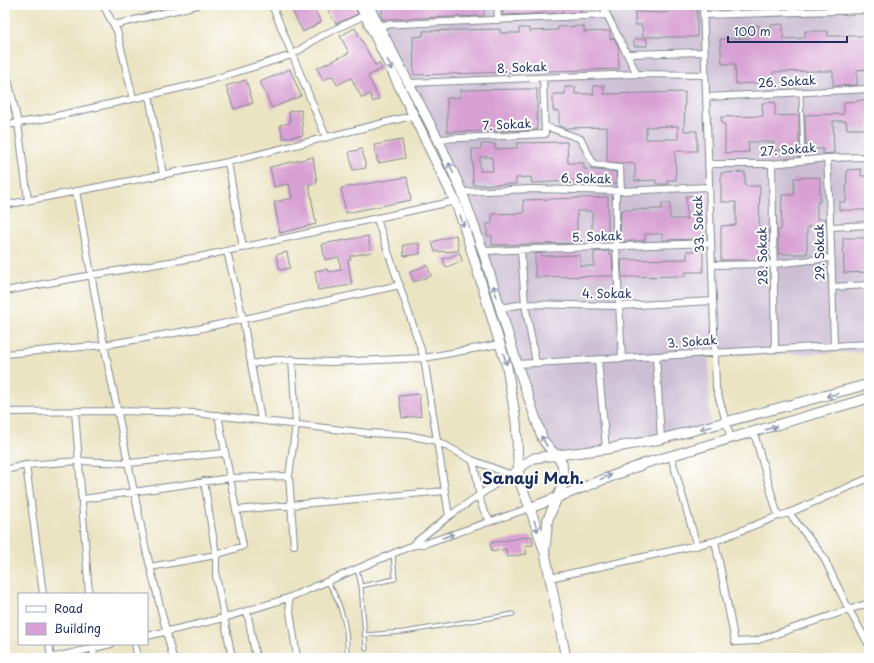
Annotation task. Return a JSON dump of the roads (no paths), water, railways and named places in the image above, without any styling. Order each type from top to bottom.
[{"type":"street","points":[[103,5],[117,32],[133,98]]},
{"type":"street","points":[[114,25],[197,5]]},
{"type":"street","points":[[272,5],[326,137]]},
{"type":"street","points":[[360,5],[455,201],[500,344],[513,393],[519,480],[545,553],[566,658]]},
{"type":"street","points":[[368,5],[438,139],[462,192],[483,251],[517,364],[543,440],[554,456],[562,463],[564,482],[548,519],[545,553]]},
{"type":"street","points":[[497,5],[498,20]]},
{"type":"street","points":[[617,5],[602,6],[637,74]]},
{"type":"street","name":"33. Sokak","points":[[703,5],[716,388],[731,439]]},
{"type":"street","points":[[703,15],[869,10]]},
{"type":"street","points":[[5,125],[198,84],[292,55],[319,37],[365,15]]},
{"type":"street","points":[[378,25],[607,15]]},
{"type":"street","points":[[627,54],[704,52]]},
{"type":"street","points":[[5,66],[18,123],[28,200]]},
{"type":"street","name":"8. Sokak","points":[[408,83],[637,74],[705,75]]},
{"type":"street","name":"7. Sokak","points":[[438,139],[545,134],[543,78]]},
{"type":"street","name":"26. Sokak","points":[[706,97],[869,89]]},
{"type":"street","points":[[149,95],[164,175]]},
{"type":"street","points":[[5,205],[228,162],[414,115]]},
{"type":"street","points":[[545,126],[581,139],[594,165],[620,168],[616,247],[622,359]]},
{"type":"street","name":"27. Sokak","points":[[708,164],[772,164],[827,158],[869,156]]},
{"type":"street","name":"29. Sokak","points":[[827,158],[831,227],[830,258],[834,345]]},
{"type":"street","points":[[228,162],[243,248]]},
{"type":"street","name":"28. Sokak","points":[[772,164],[775,348]]},
{"type":"street","name":"6. Sokak","points":[[462,192],[531,189],[619,191],[709,187]]},
{"type":"street","points":[[76,191],[117,411],[150,567],[173,658]]},
{"type":"street","points":[[5,291],[243,248],[455,201]]},
{"type":"street","points":[[377,219],[424,358],[449,516]]},
{"type":"street","points":[[831,227],[869,225]]},
{"type":"street","name":"5. Sokak","points":[[483,251],[521,251],[711,243]]},
{"type":"street","points":[[227,251],[243,319],[261,420]]},
{"type":"street","points":[[521,251],[525,304],[536,362]]},
{"type":"street","points":[[712,265],[774,264],[830,258]]},
{"type":"street","points":[[5,354],[104,345],[243,319],[400,285]]},
{"type":"street","points":[[832,287],[869,285]]},
{"type":"street","name":"4. Sokak","points":[[500,308],[525,304],[619,306],[713,301]]},
{"type":"street","points":[[251,364],[292,359],[331,362],[424,358],[500,344]]},
{"type":"street","name":"3. Sokak","points":[[517,364],[622,359],[715,351],[869,344]]},
{"type":"street","points":[[656,356],[661,439]]},
{"type":"street","points":[[292,359],[296,424],[289,476],[294,545]]},
{"type":"street","points":[[598,360],[606,449]]},
{"type":"street","points":[[411,546],[449,516],[534,458],[606,449],[661,439],[869,384]]},
{"type":"street","points":[[148,636],[224,618],[288,598],[411,546],[427,543],[558,498],[621,471],[869,398]]},
{"type":"street","points":[[75,411],[83,499],[89,593]]},
{"type":"street","points":[[5,412],[117,411],[218,415],[368,433],[408,435],[437,441],[472,460],[509,474]]},
{"type":"street","points":[[150,567],[216,555],[243,546],[224,454],[218,415]]},
{"type":"street","points":[[754,433],[778,516]]},
{"type":"street","points":[[5,470],[26,465],[79,461],[129,463],[224,454]]},
{"type":"street","points":[[671,456],[697,546]]},
{"type":"street","points":[[472,460],[477,475],[482,508],[491,521]]},
{"type":"street","points":[[26,465],[43,593]]},
{"type":"street","points":[[83,499],[135,493],[230,478],[289,476]]},
{"type":"street","points":[[550,578],[715,541],[789,513],[869,478]]},
{"type":"street","points":[[204,481],[216,555],[216,576],[232,658]]},
{"type":"street","points":[[236,510],[290,503],[445,491]]},
{"type":"street","points":[[789,513],[822,556],[848,610],[869,645]]},
{"type":"street","points":[[715,541],[735,642],[754,641],[869,603]]},
{"type":"street","points":[[288,598],[297,658]]},
{"type":"street","points":[[247,611],[256,658]]},
{"type":"street","points":[[49,645],[51,658],[93,646],[94,658]]},
{"type":"street","points":[[135,645],[138,658]]},
{"type":"lane","points":[[801,92],[803,161]]},
{"type":"lane","points":[[361,586],[395,579],[393,553]]},
{"type":"lane","points":[[356,568],[361,586],[366,649]]},
{"type":"lane","points":[[327,581],[337,599],[342,614],[346,658]]},
{"type":"lane","points":[[364,635],[404,632],[513,614]]},
{"type":"district","name":"Sanayi Mah.","points":[[533,478]]}]
